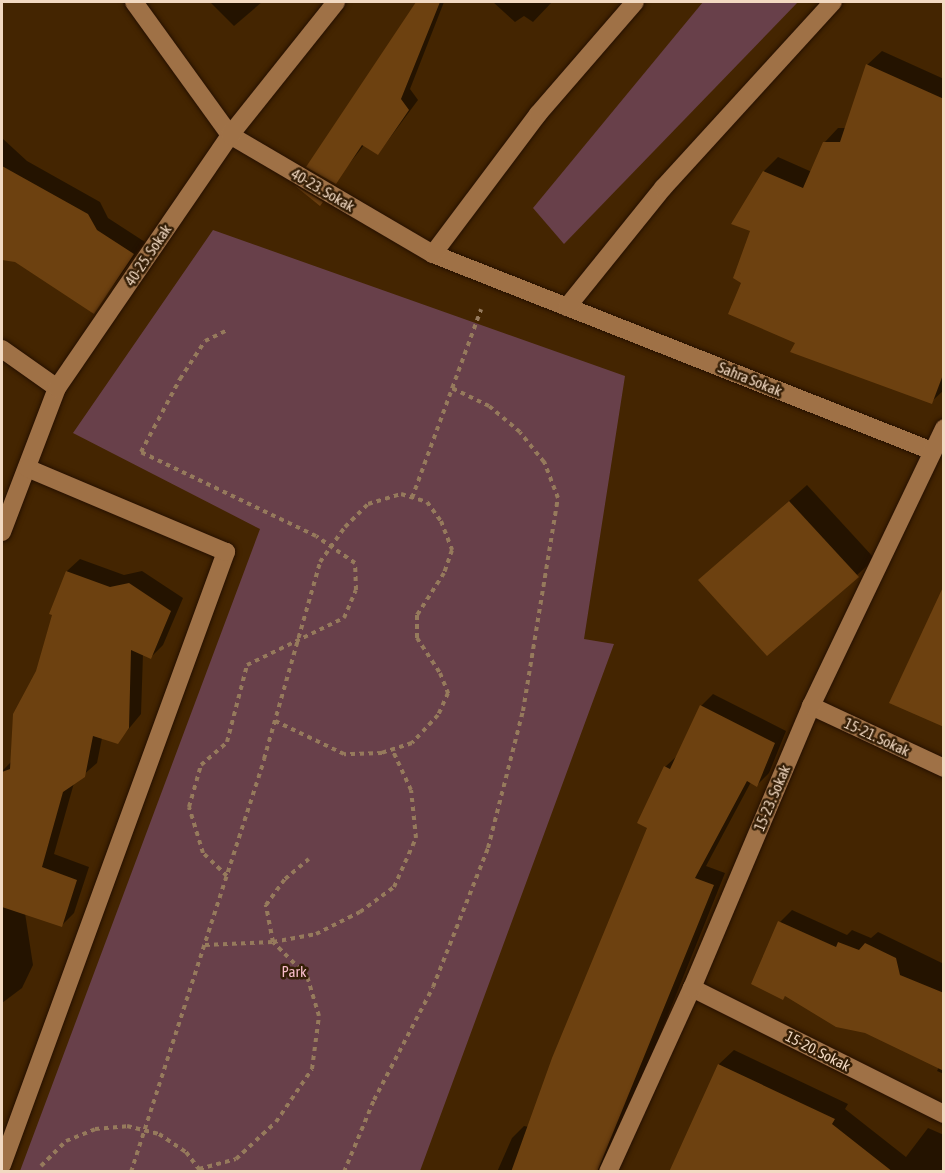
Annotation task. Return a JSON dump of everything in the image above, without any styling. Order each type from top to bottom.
[{"type":"street","name":"40-23. Sokak","points":[[134,2],[230,135],[433,254],[567,307]]},
{"type":"street","name":"40-25. Sokak","points":[[2,532],[57,388],[230,135],[336,2]]},
{"type":"street","points":[[433,254],[538,114],[635,2]]},
{"type":"street","points":[[567,307],[663,188],[833,2]]},
{"type":"street","name":"Sahra Sokak","points":[[567,307],[932,451]]},
{"type":"street","points":[[2,349],[57,388]]},
{"type":"street","name":"15-23. Sokak","points":[[608,1172],[692,988],[810,706],[944,428]]},
{"type":"street","points":[[2,1165],[226,552],[27,468]]},
{"type":"street","name":"15-21. Sokak","points":[[810,706],[944,768]]},
{"type":"street","name":"15-20. Sokak","points":[[692,988],[944,1114]]},
{"type":"path","points":[[412,498],[478,315],[498,280]]},
{"type":"path","points":[[227,876],[203,854],[189,807],[201,765],[227,742],[247,665],[298,644],[344,618],[356,590],[355,563],[332,547],[141,452],[180,379],[205,341],[228,330]]},
{"type":"path","points":[[344,1172],[374,1100],[433,987],[488,848],[523,711],[558,498],[544,462],[520,432],[489,406],[452,388]]},
{"type":"path","points":[[131,1172],[147,1131],[227,876],[298,644],[320,562],[368,504],[401,494],[427,502],[452,550],[444,573],[417,615],[417,638],[440,673],[448,693],[438,715],[412,743],[392,749],[344,753],[275,721]]},
{"type":"path","points":[[205,945],[273,942],[316,934],[360,912],[394,887],[416,838],[411,790],[392,749]]},
{"type":"path","points":[[37,1172],[66,1141],[95,1129],[128,1126],[147,1131],[186,1152],[200,1170],[236,1159],[276,1122],[312,1069],[319,1016],[307,976],[273,942],[266,905],[285,879],[309,859]]},
{"type":"green space","points":[[703,2],[798,2],[564,244],[533,208]]},
{"type":"green space","name":"Park","points":[[213,230],[625,376],[584,639],[614,644],[420,1171],[20,1171],[260,529],[73,433]]},
{"type":"building","points":[[416,2],[440,2],[401,99],[409,110],[378,155],[362,145],[336,184],[306,167]]},
{"type":"building","points":[[866,64],[944,99],[944,372],[932,404],[790,352],[795,343],[728,314],[741,283],[733,278],[750,231],[731,224],[763,171],[803,188],[823,142],[840,142]]},
{"type":"building","points":[[2,166],[88,214],[97,230],[134,254],[94,314],[15,262],[2,260]]},
{"type":"building","points":[[294,185],[323,202],[320,206]]},
{"type":"building","points":[[789,501],[859,577],[767,656],[698,580]]},
{"type":"building","points":[[66,571],[110,587],[129,583],[171,611],[151,659],[131,650],[129,728],[118,744],[93,736],[85,777],[63,792],[42,867],[77,880],[62,927],[2,907],[2,772],[10,769],[13,714],[36,671],[52,615],[49,614]]},
{"type":"building","points":[[944,585],[944,727],[889,703]]},
{"type":"building","points":[[700,705],[775,743],[757,787],[747,781],[695,878],[714,885],[597,1172],[511,1172],[552,1058],[647,828],[637,823],[664,766],[670,769]]},
{"type":"building","points":[[778,921],[836,947],[838,942],[859,950],[865,943],[896,958],[900,975],[944,993],[944,1071],[865,1033],[836,1027],[785,996],[783,1000],[751,984]]},
{"type":"building","points":[[718,1064],[835,1119],[832,1124],[893,1172],[669,1172]]}]
